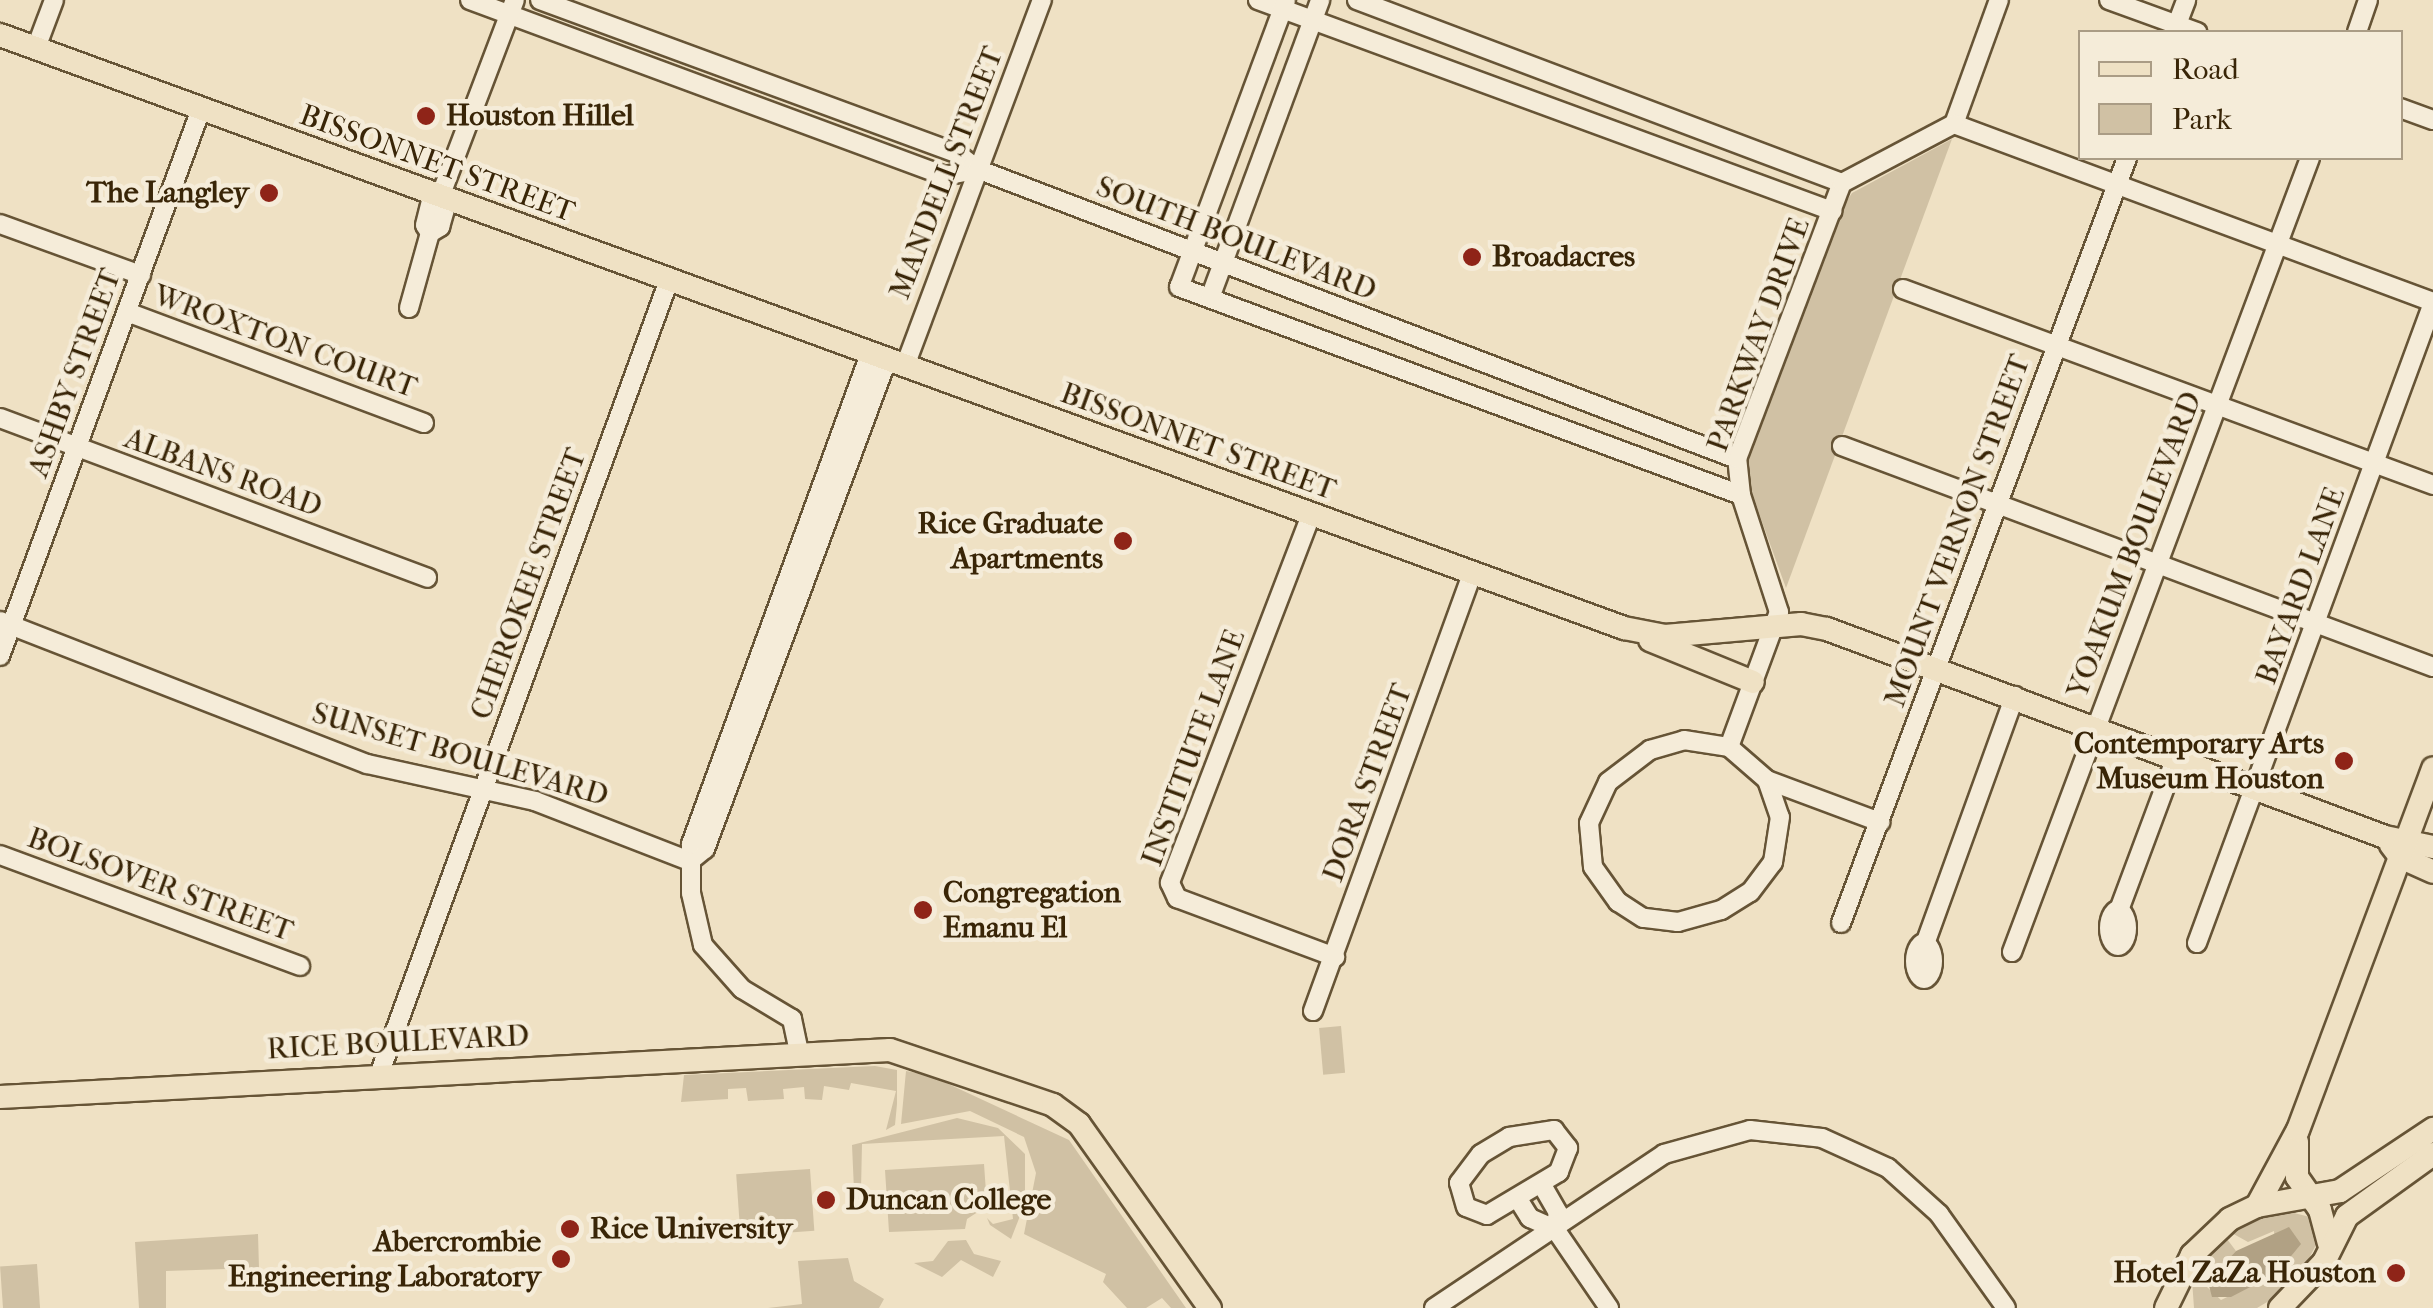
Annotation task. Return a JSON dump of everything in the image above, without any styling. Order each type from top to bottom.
[{"type":"main road","name":"BISSONNET STREET","points":[[0,35],[1624,628],[1703,636],[1773,626],[1827,629],[2177,755],[2397,843],[2433,847]]},
{"type":"main road","points":[[1624,628],[1753,682]]},
{"type":"main road","points":[[2257,1206],[2298,1130],[2397,843],[2433,768]]},
{"type":"main road","name":"BISSONNET STREET","points":[[2397,843],[2433,872]]},
{"type":"main road","points":[[798,1052],[890,1050],[1053,1105],[1079,1124],[1210,1308]]},
{"type":"main road","name":"RICE BOULEVARD","points":[[0,1097],[798,1052]]},
{"type":"main road","points":[[2176,1302],[2202,1242],[2257,1206],[2310,1201],[2340,1191],[2433,1129]]},
{"type":"main road","points":[[2298,1130],[2296,1176],[2325,1221],[2329,1244]]},
{"type":"main road","points":[[2286,1306],[2324,1262],[2329,1244],[2366,1197],[2433,1154]]},
{"type":"street","points":[[36,48],[54,0]]},
{"type":"street","name":"SOUTH BOULEVARD","points":[[470,0],[512,7],[945,176],[977,169]]},
{"type":"street","name":"SOUTH BOULEVARD","points":[[540,0],[958,154],[977,169],[1736,459]]},
{"type":"street","name":"MANDELL STREET","points":[[690,861],[887,360],[977,169],[1042,0]]},
{"type":"street","points":[[1258,0],[1285,4],[1312,20],[1832,211]]},
{"type":"street","points":[[1210,298],[1320,0]]},
{"type":"street","points":[[1357,0],[1842,182],[1954,124],[1999,0]]},
{"type":"street","points":[[2109,0],[2175,29],[2186,0]]},
{"type":"street","points":[[2357,30],[2368,0]]},
{"type":"street","points":[[1192,252],[1285,4]]},
{"type":"street","points":[[409,308],[430,233],[440,228],[446,206],[440,197],[512,7]]},
{"type":"street","points":[[1562,112],[1573,81]]},
{"type":"street","name":"ASHBY STREET","points":[[0,656],[3,627],[77,447],[201,109]]},
{"type":"street","points":[[2403,109],[2433,120]]},
{"type":"street","points":[[1954,124],[2433,302]]},
{"type":"street","name":"MOUNT VERNON STREET","points":[[1842,923],[2127,160]]},
{"type":"street","name":"YOAKUM BOULEVARD","points":[[2012,952],[2309,160]]},
{"type":"street","name":"PARKWAY DRIVE","points":[[1773,626],[1779,612],[1741,495],[1736,459],[1842,182]]},
{"type":"street","points":[[0,224],[141,275]]},
{"type":"street","name":"SOUTH BOULEVARD","points":[[1192,252],[1179,287],[1741,495]]},
{"type":"street","name":"CHEROKEE STREET","points":[[379,1075],[670,280]]},
{"type":"street","points":[[1903,288],[2433,485]]},
{"type":"street","name":"BAYARD LANE","points":[[2197,943],[2318,624],[2433,302]]},
{"type":"street","name":"WROXTON COURT","points":[[127,312],[424,423]]},
{"type":"street","points":[[1464,392],[1475,360]]},
{"type":"street","name":"ALBANS ROAD","points":[[0,418],[428,578]]},
{"type":"street","points":[[1842,446],[2433,667]]},
{"type":"street","name":"INSTITUTE LANE","points":[[1311,515],[1170,883],[1177,898],[1335,957]]},
{"type":"street","name":"DORA STREET","points":[[1313,1011],[1472,574]]},
{"type":"street","points":[[1729,747],[1773,626]]},
{"type":"street","name":"SUNSET BOULEVARD","points":[[3,627],[367,764],[484,788],[690,861]]},
{"type":"street","points":[[1925,944],[2015,696]]},
{"type":"street","points":[[1768,780],[1780,817],[1779,843],[1750,892],[1698,919],[1660,922],[1630,912],[1602,882],[1589,854],[1589,824],[1600,795],[1660,747],[1684,740],[1729,747],[1768,780],[1880,822]]},
{"type":"street","points":[[2119,910],[2177,755]]},
{"type":"street","name":"BOLSOVER STREET","points":[[0,855],[300,966]]},
{"type":"street","points":[[690,861],[703,945],[742,988],[792,1019],[798,1052]]},
{"type":"street","points":[[1554,1130],[1568,1156],[1542,1185],[1518,1199],[1478,1214],[1459,1198],[1459,1182],[1493,1145],[1554,1130]]},
{"type":"street","points":[[1434,1308],[1687,1143],[1750,1130],[1787,1131],[1857,1151],[1914,1188],[2006,1308]]},
{"type":"street","points":[[1542,1185],[1558,1213],[1556,1228]]},
{"type":"street","points":[[1518,1199],[1530,1218],[1556,1228],[1609,1308]]},
{"type":"green space","points":[[1952,139],[1786,588],[1745,475],[1747,460],[1844,205],[1852,193]]},
{"type":"green space","points":[[1341,1026],[1345,1073],[1323,1075],[1319,1028]]},
{"type":"green space","points":[[875,1066],[897,1070],[895,1125],[886,1130],[896,1091],[851,1083],[849,1090],[824,1086],[822,1100],[805,1099],[804,1087],[783,1089],[784,1099],[748,1101],[746,1088],[728,1089],[728,1099],[681,1102],[684,1075]]},
{"type":"green space","points":[[906,1071],[929,1075],[1069,1140],[1186,1308],[1171,1308],[1162,1298],[1146,1308],[1127,1308],[1103,1282],[1106,1274],[1024,1234],[1036,1173],[1024,1137],[970,1111],[901,1124]]},
{"type":"green space","points":[[957,1118],[998,1128],[1025,1154],[1025,1203],[1011,1239],[990,1225],[987,1218],[993,1224],[1013,1219],[1004,1136],[862,1144],[861,1190],[854,1190],[852,1145]]},
{"type":"green space","points":[[984,1164],[987,1206],[967,1219],[965,1229],[889,1232],[885,1170]]},
{"type":"green space","points":[[810,1169],[814,1231],[741,1236],[736,1174]]},
{"type":"green space","points":[[2294,1213],[2310,1217],[2318,1241],[2301,1274],[2279,1295],[2257,1308],[2194,1308],[2192,1280],[2224,1235],[2236,1251],[2207,1287],[2221,1300],[2277,1273],[2274,1231],[2248,1242],[2230,1232],[2260,1217]]},
{"type":"green space","points":[[258,1234],[259,1268],[166,1271],[166,1308],[139,1308],[135,1242]]},
{"type":"green space","points":[[966,1240],[974,1254],[1001,1261],[993,1277],[961,1260],[942,1277],[914,1263],[933,1261],[948,1241]]},
{"type":"green space","points":[[848,1258],[854,1281],[884,1299],[879,1308],[768,1308],[802,1304],[798,1261]]},
{"type":"green space","points":[[37,1264],[40,1308],[3,1308],[0,1267]]},
{"type":"shaded area","points":[[2289,1227],[2301,1244],[2277,1273],[2231,1297],[2212,1297],[2208,1282],[2236,1251]]},
{"type":"place","name":"Houston Hillel","points":[[426,116]]},
{"type":"place","name":"The Langley","points":[[269,193]]},
{"type":"place","name":"Broadacres","points":[[1472,257]]},
{"type":"place","name":"Rice Graduate Apartments","points":[[1123,541]]},
{"type":"place","name":"Contemporary Arts Museum Houston","points":[[2344,761]]},
{"type":"place","name":"Congregation Emanu El","points":[[923,910]]},
{"type":"place","name":"Duncan College","points":[[826,1200]]},
{"type":"place","name":"Rice University","points":[[570,1229]]},
{"type":"place","name":"Abercrombie Engineering Laboratory","points":[[561,1259]]},
{"type":"place","name":"Hotel ZaZa Houston","points":[[2396,1273]]}]
